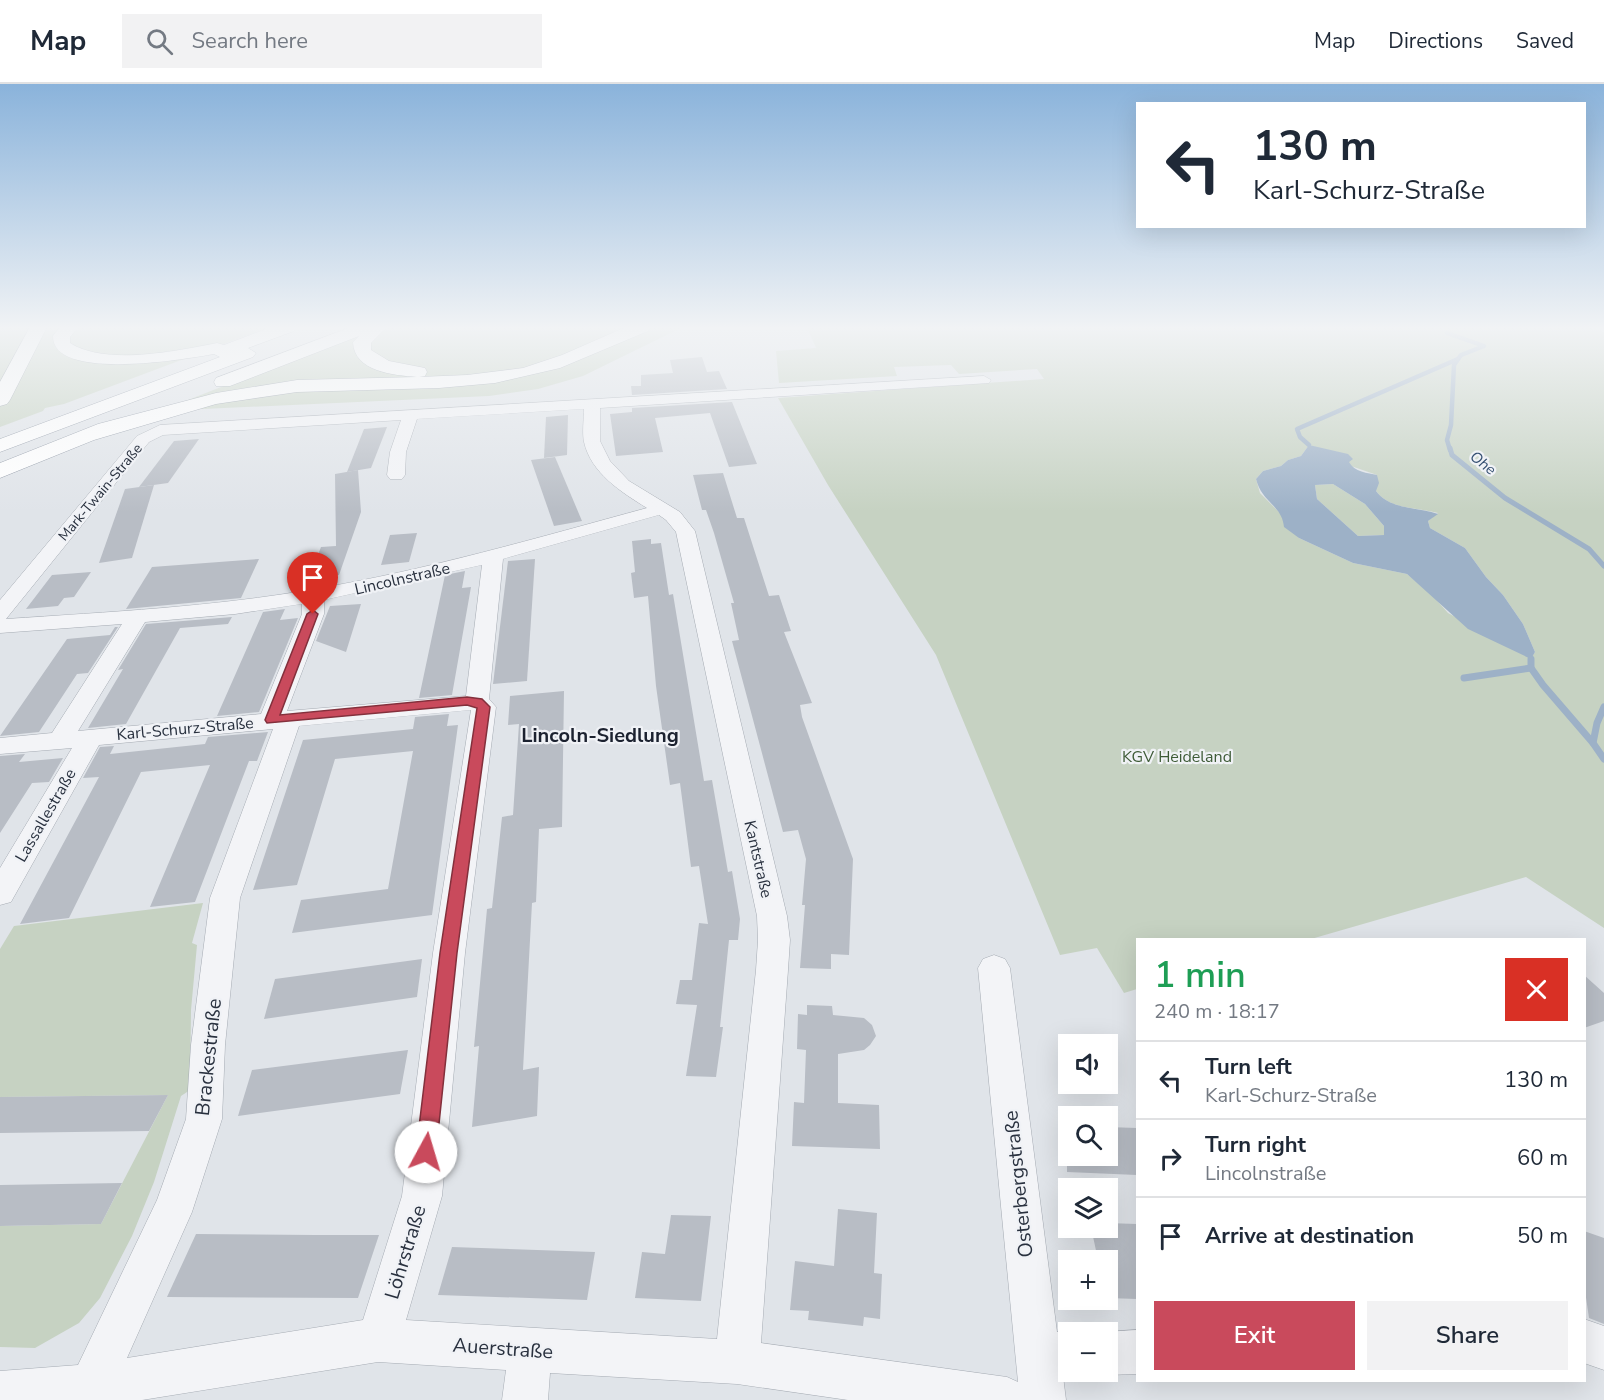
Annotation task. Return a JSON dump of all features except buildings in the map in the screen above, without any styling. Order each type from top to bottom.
[{"type":"highway","points":[[0,434],[123,388]]},
{"type":"highway","points":[[0,446],[153,388]]},
{"type":"highway","points":[[0,457],[179,388]]},
{"type":"highway","points":[[0,471],[209,388]]},
{"type":"highway","points":[[85,436],[177,407],[279,388]]},
{"type":"street","name":"Mark-Twain-Straße","points":[[0,614],[143,439],[152,433],[171,428],[847,388]]},
{"type":"street","name":"Kantstraße","points":[[592,404],[592,441],[602,463],[623,485],[680,522],[685,531],[767,893],[774,940],[737,1362]]},
{"type":"street","points":[[396,475],[398,452],[411,415]]},
{"type":"street","name":"Lincolnstraße","points":[[0,626],[245,606],[313,596],[389,582],[662,509]]},
{"type":"street","points":[[477,702],[493,560],[491,556]]},
{"type":"street","points":[[280,719],[313,614],[313,596]]},
{"type":"street","points":[[60,740],[138,616]]},
{"type":"street","name":"Karl-Schurz-Straße","points":[[0,746],[477,702]]},
{"type":"street","name":"Löhrstraße","points":[[378,1340],[422,1196],[447,965],[484,707],[477,702]]},
{"type":"street","name":"Brackestraße","points":[[91,1386],[171,1212],[187,1173],[204,1119],[208,1045],[225,898],[280,719]]},
{"type":"street","name":"Lassallestraße","points":[[0,894],[91,737]]},
{"type":"street","name":"Osterbergstraße","points":[[994,968],[1053,1355],[1043,1400]]},
{"type":"street","name":"Auerstraße","points":[[0,1394],[91,1386],[378,1340],[737,1362],[1007,1400]]},
{"type":"street","points":[[1586,1342],[1604,1348]]},
{"type":"street","points":[[525,1400],[531,1350]]},
{"type":"street","points":[[1118,1353],[1136,1352]]},
{"type":"green space","points":[[0,388],[105,388],[64,404],[45,408],[43,411],[0,427]]},
{"type":"green space","points":[[217,388],[540,388],[489,396],[160,411]]},
{"type":"green space","name":"KGV Heideland","points":[[912,388],[1604,388],[1604,928],[1526,877],[1314,938],[1136,938],[1136,989],[1124,993],[1097,948],[1060,955],[936,655],[828,485],[778,398]],"holes":[[[1309,445],[1338,452],[1351,466],[1377,475],[1376,491],[1389,502],[1438,513],[1428,521],[1430,528],[1465,548],[1486,577],[1503,595],[1523,624],[1535,652],[1531,658],[1448,613],[1433,596],[1407,574],[1353,563],[1299,538],[1283,516],[1260,493],[1256,479],[1263,471],[1281,466],[1288,460],[1301,456]]]},
{"type":"green space","points":[[1333,484],[1365,504],[1384,526],[1384,535],[1358,536],[1317,499],[1315,485]]},
{"type":"green space","points":[[203,903],[192,943],[197,945],[191,1010],[190,1090],[181,1096],[154,1182],[132,1236],[100,1298],[79,1323],[35,1348],[0,1347],[0,1226],[101,1224],[168,1095],[0,1097],[0,949],[14,926]]},
{"type":"water","points":[[1309,445],[1348,454],[1353,459],[1349,462],[1354,468],[1377,475],[1379,483],[1376,491],[1389,502],[1438,514],[1428,521],[1430,528],[1465,548],[1486,577],[1503,595],[1523,624],[1535,652],[1531,659],[1468,629],[1407,574],[1353,563],[1299,538],[1284,527],[1280,514],[1263,494],[1256,479],[1263,471],[1281,466],[1288,460],[1301,456]],"holes":[[[1333,484],[1365,504],[1384,526],[1384,535],[1358,536],[1317,499],[1315,485]]]},
{"type":"waterway","points":[[1309,445],[1300,437],[1297,429],[1390,388]]},
{"type":"waterway","name":"Ohe","points":[[1450,450],[1447,440],[1451,425],[1453,388]]},
{"type":"waterway","name":"Ohe","points":[[1450,448],[1452,455],[1505,498],[1589,549],[1604,566]]},
{"type":"waterway","points":[[1531,659],[1531,668]]},
{"type":"waterway","points":[[1464,678],[1531,668]]},
{"type":"waterway","points":[[1531,668],[1593,743]]},
{"type":"waterway","name":"Ohe","points":[[1593,743],[1597,723],[1604,707]]},
{"type":"waterway","name":"Ohe","points":[[1593,743],[1604,759]]},
{"type":"district","name":"Lincoln-Siedlung","points":[[600,735]]},
{"type":"route","points":[[313,614],[271,720],[467,701],[477,702],[484,707],[449,953],[426,1152]]}]
